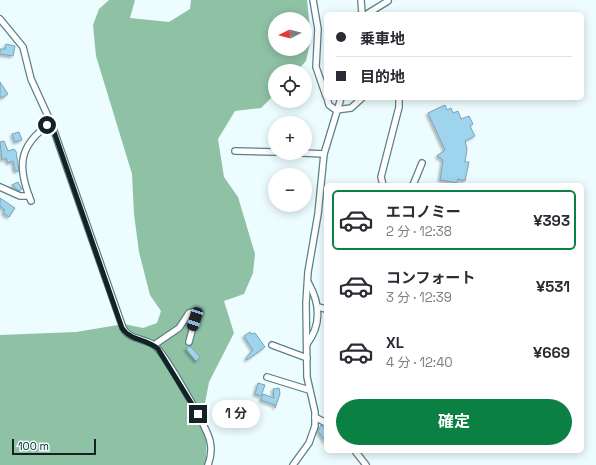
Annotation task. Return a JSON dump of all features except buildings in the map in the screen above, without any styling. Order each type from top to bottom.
[{"type":"street","points":[[313,0],[318,29],[316,67],[324,91]]},
{"type":"street","points":[[361,0],[362,12]]},
{"type":"street","points":[[370,12],[388,1]]},
{"type":"street","points":[[0,19],[23,47],[32,79],[51,123],[122,328],[131,336],[154,345],[173,372],[207,432],[211,446],[208,465]]},
{"type":"street","points":[[327,100],[329,105],[336,110],[351,108],[360,100]]},
{"type":"street","points":[[293,465],[309,443],[314,433],[315,417],[309,390],[307,358],[307,282],[318,214],[324,154],[340,100]]},
{"type":"street","points":[[382,183],[381,177],[399,107],[399,100]]},
{"type":"street","points":[[0,187],[30,199],[24,184],[24,152],[32,139],[51,123]]},
{"type":"street","points":[[235,151],[268,152]]},
{"type":"street","points":[[312,153],[324,154]]},
{"type":"street","points":[[414,183],[422,163]]},
{"type":"street","points":[[307,282],[314,292],[318,307],[317,327],[307,344]]},
{"type":"street","points":[[318,307],[324,308]]},
{"type":"street","points":[[154,345],[179,328],[189,313],[193,312],[195,319],[189,342]]},
{"type":"street","points":[[272,345],[307,358]]},
{"type":"street","points":[[267,377],[309,390]]},
{"type":"street","points":[[315,417],[324,422]]},
{"type":"street","points":[[357,453],[366,465]]},
{"type":"green space","points":[[109,0],[135,0],[130,18],[169,22],[190,9],[191,0],[307,0],[308,12],[268,12],[268,56],[307,56],[306,61],[303,64],[268,64],[268,101],[261,108],[235,111],[218,139],[224,177],[238,197],[255,254],[253,273],[244,294],[224,301],[234,333],[209,382],[205,403],[207,425],[206,465],[0,465],[0,335],[76,332],[124,324],[143,328],[157,323],[161,311],[150,295],[139,252],[134,214],[132,174],[96,56],[93,25],[99,9]]},
{"type":"route","points":[[47,125],[51,123],[103,277],[122,328],[131,336],[148,342],[158,349],[198,414]]}]
